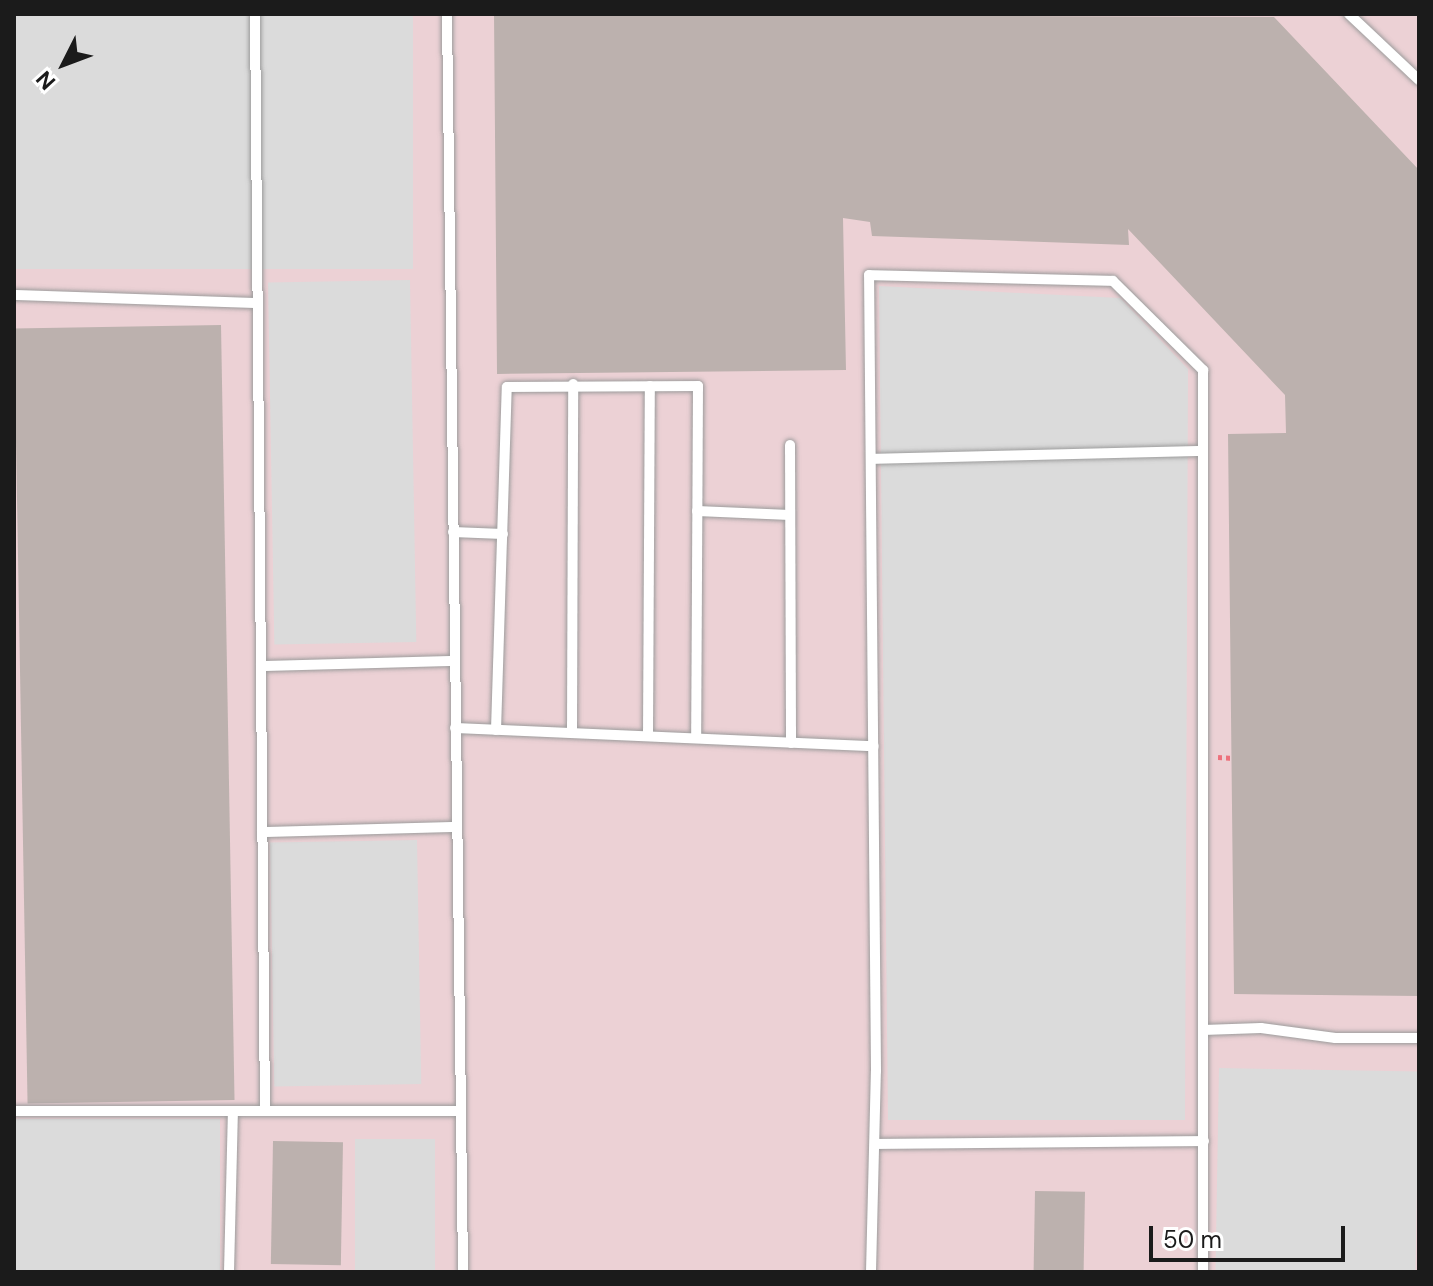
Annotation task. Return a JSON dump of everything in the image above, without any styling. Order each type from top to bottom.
[{"type":"lane","points":[[255,14],[265,1111]]},
{"type":"lane","points":[[447,14],[463,1272]]},
{"type":"lane","points":[[1349,14],[1419,80]]},
{"type":"lane","points":[[871,1272],[876,1144],[869,275],[1113,281],[1203,370],[1203,1272]]},
{"type":"lane","points":[[14,295],[257,303]]},
{"type":"lane","points":[[572,731],[573,384]]},
{"type":"lane","points":[[496,730],[507,387],[573,384],[698,386],[696,738]]},
{"type":"lane","points":[[648,736],[650,386]]},
{"type":"lane","points":[[790,445],[791,743]]},
{"type":"lane","points":[[872,459],[1203,451]]},
{"type":"lane","points":[[697,511],[790,515]]},
{"type":"lane","points":[[453,532],[503,534]]},
{"type":"lane","points":[[261,666],[454,661]]},
{"type":"lane","points":[[455,728],[874,746]]},
{"type":"lane","points":[[262,832],[456,827]]},
{"type":"lane","points":[[1203,1030],[1261,1028],[1335,1038],[1419,1038]]},
{"type":"lane","points":[[14,1111],[460,1111]]},
{"type":"lane","points":[[229,1272],[233,1111]]},
{"type":"lane","points":[[876,1144],[1204,1141]]},
{"type":"shaded area","points":[[14,14],[1419,14],[1419,1272],[14,1272]]},
{"type":"shaded area","points":[[14,14],[413,14],[413,269],[14,269]]},
{"type":"shaded area","points":[[410,280],[416,642],[274,644],[268,282]]},
{"type":"shaded area","points":[[879,286],[1120,298],[1188,369],[1185,1120],[888,1120]]},
{"type":"shaded area","points":[[417,840],[421,1084],[274,1087],[270,843]]},
{"type":"shaded area","points":[[1219,1068],[1419,1071],[1415,1272],[1215,1272]]},
{"type":"shaded area","points":[[14,1119],[220,1119],[220,1272],[14,1272]]},
{"type":"shaded area","points":[[355,1139],[435,1139],[435,1272],[355,1272]]},
{"type":"building","points":[[494,14],[1274,17],[1419,170],[1419,996],[1234,994],[1228,434],[1286,433],[1285,395],[1128,229],[1129,245],[872,236],[870,222],[843,218],[846,370],[497,374]]},
{"type":"building","points":[[221,325],[235,1100],[28,1103],[14,329]]},
{"type":"building","points":[[273,1141],[343,1142],[341,1265],[271,1264]]},
{"type":"building","points":[[1035,1191],[1085,1192],[1084,1272],[1034,1272]]}]
